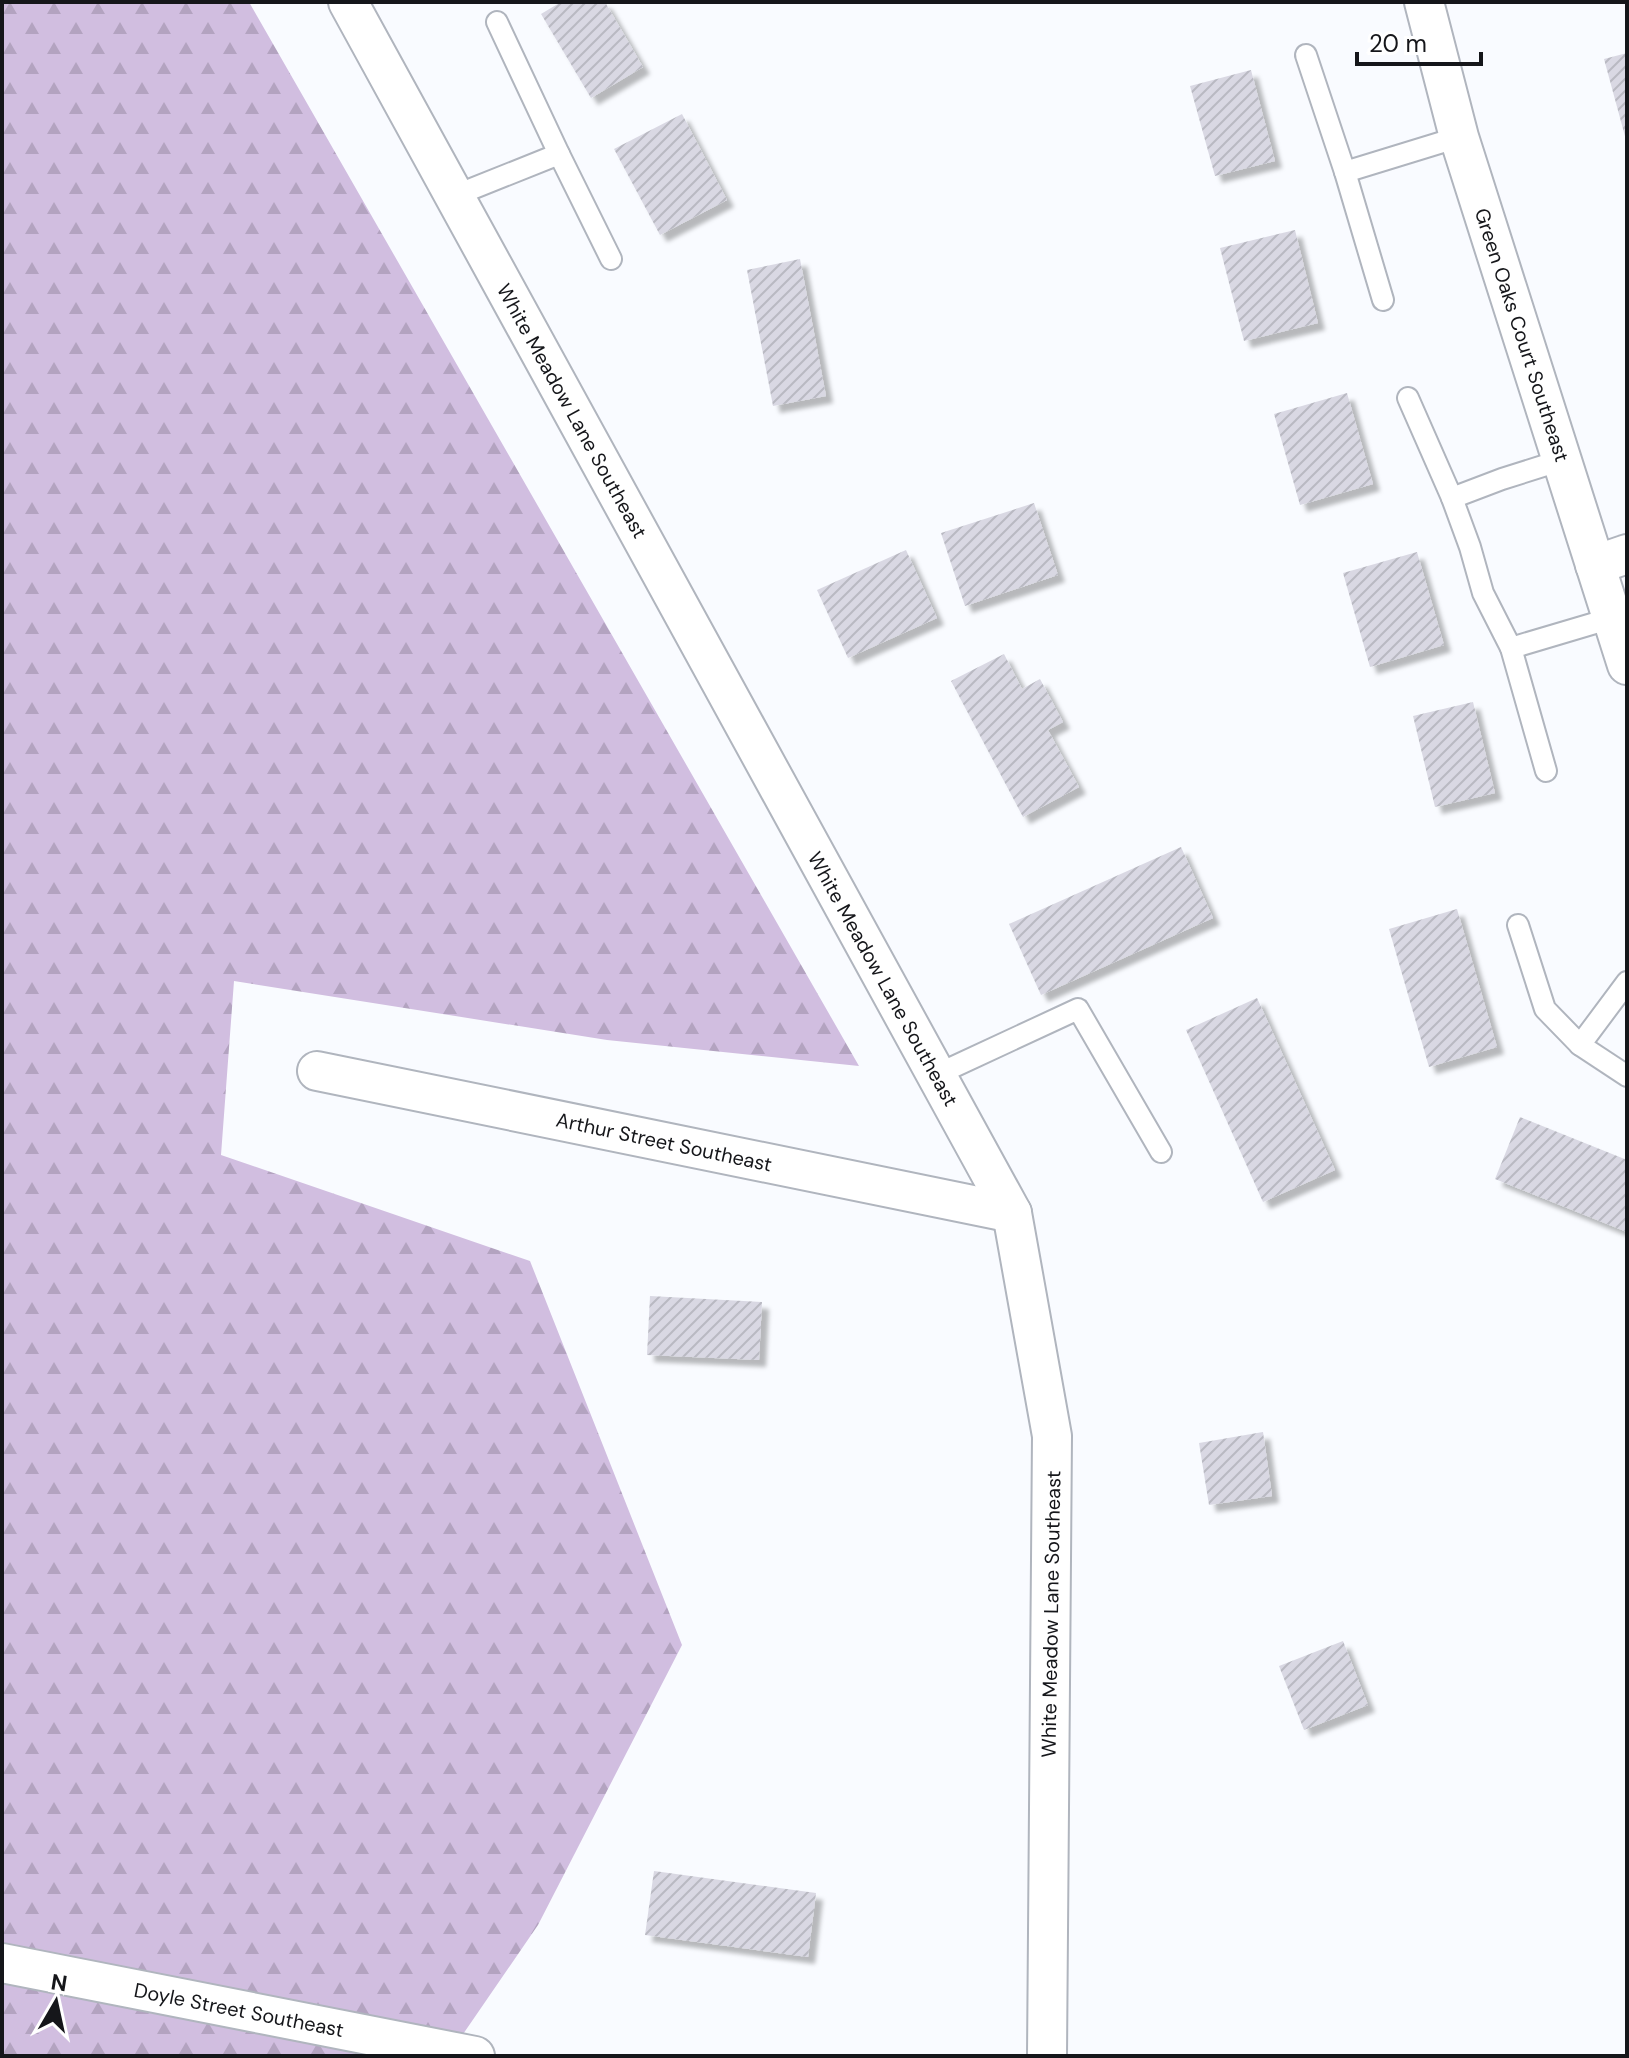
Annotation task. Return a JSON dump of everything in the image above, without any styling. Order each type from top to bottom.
[{"type":"street","name":"White Meadow Lane Southeast","points":[[348,2],[1012,1213],[1052,1436],[1047,2056]]},
{"type":"street","name":"Green Oaks Court Southeast","points":[[1424,2],[1459,137],[1562,460],[1611,559],[1612,618],[1627,665]]},
{"type":"street","name":"Arthur Street Southeast","points":[[317,1071],[1012,1213]]},
{"type":"street","name":"Doyle Street Southeast","points":[[2,1963],[475,2056]]},
{"type":"lane","points":[[497,22],[611,259]]},
{"type":"lane","points":[[1306,55],[1383,300]]},
{"type":"lane","points":[[1345,172],[1459,137]]},
{"type":"lane","points":[[454,196],[559,154]]},
{"type":"lane","points":[[1408,398],[1452,498],[1483,593],[1511,648],[1546,771]]},
{"type":"lane","points":[[1452,498],[1562,460]]},
{"type":"lane","points":[[1511,648],[1612,618]]},
{"type":"lane","points":[[1518,925],[1545,1009],[1580,1045],[1627,1076]]},
{"type":"lane","points":[[1580,1045],[1627,982]]},
{"type":"lane","points":[[936,1075],[1078,1009],[1161,1152]]},
{"type":"green space","points":[[2,2],[249,2],[859,1066],[607,1040],[234,981],[221,1155],[530,1261],[682,1645],[538,1925],[448,2056],[2,2056]]},
{"type":"building","points":[[561,2],[605,2],[643,67],[591,98],[541,14]]},
{"type":"building","points":[[1627,53],[1627,140],[1626,140],[1604,59]]},
{"type":"building","points":[[1251,70],[1275,161],[1215,176],[1190,86]]},
{"type":"building","points":[[682,114],[727,200],[660,235],[614,149]]},
{"type":"building","points":[[1295,230],[1318,323],[1244,341],[1220,248]]},
{"type":"building","points":[[800,259],[826,396],[773,406],[747,270]]},
{"type":"building","points":[[1347,393],[1373,484],[1300,505],[1274,414]]},
{"type":"building","points":[[1034,503],[1058,575],[965,606],[941,533]]},
{"type":"building","points":[[906,550],[937,618],[848,658],[817,590]]},
{"type":"building","points":[[1417,552],[1444,645],[1370,667],[1343,573]]},
{"type":"building","points":[[1004,654],[1022,689],[1040,679],[1063,722],[1048,730],[1079,787],[1023,817],[951,681]]},
{"type":"building","points":[[1473,702],[1495,793],[1435,807],[1413,716]]},
{"type":"building","points":[[1181,847],[1213,918],[1041,995],[1009,924]]},
{"type":"building","points":[[1457,909],[1497,1047],[1429,1067],[1389,929]]},
{"type":"building","points":[[1257,998],[1335,1170],[1263,1202],[1186,1030]]},
{"type":"building","points":[[1520,1117],[1627,1160],[1627,1232],[1495,1179]]},
{"type":"building","points":[[650,1296],[762,1302],[759,1360],[647,1355]]},
{"type":"building","points":[[1263,1432],[1272,1496],[1209,1505],[1199,1443]]},
{"type":"building","points":[[1343,1641],[1368,1705],[1304,1730],[1279,1666]]},
{"type":"building","points":[[654,1871],[816,1893],[808,1957],[645,1935]]}]
